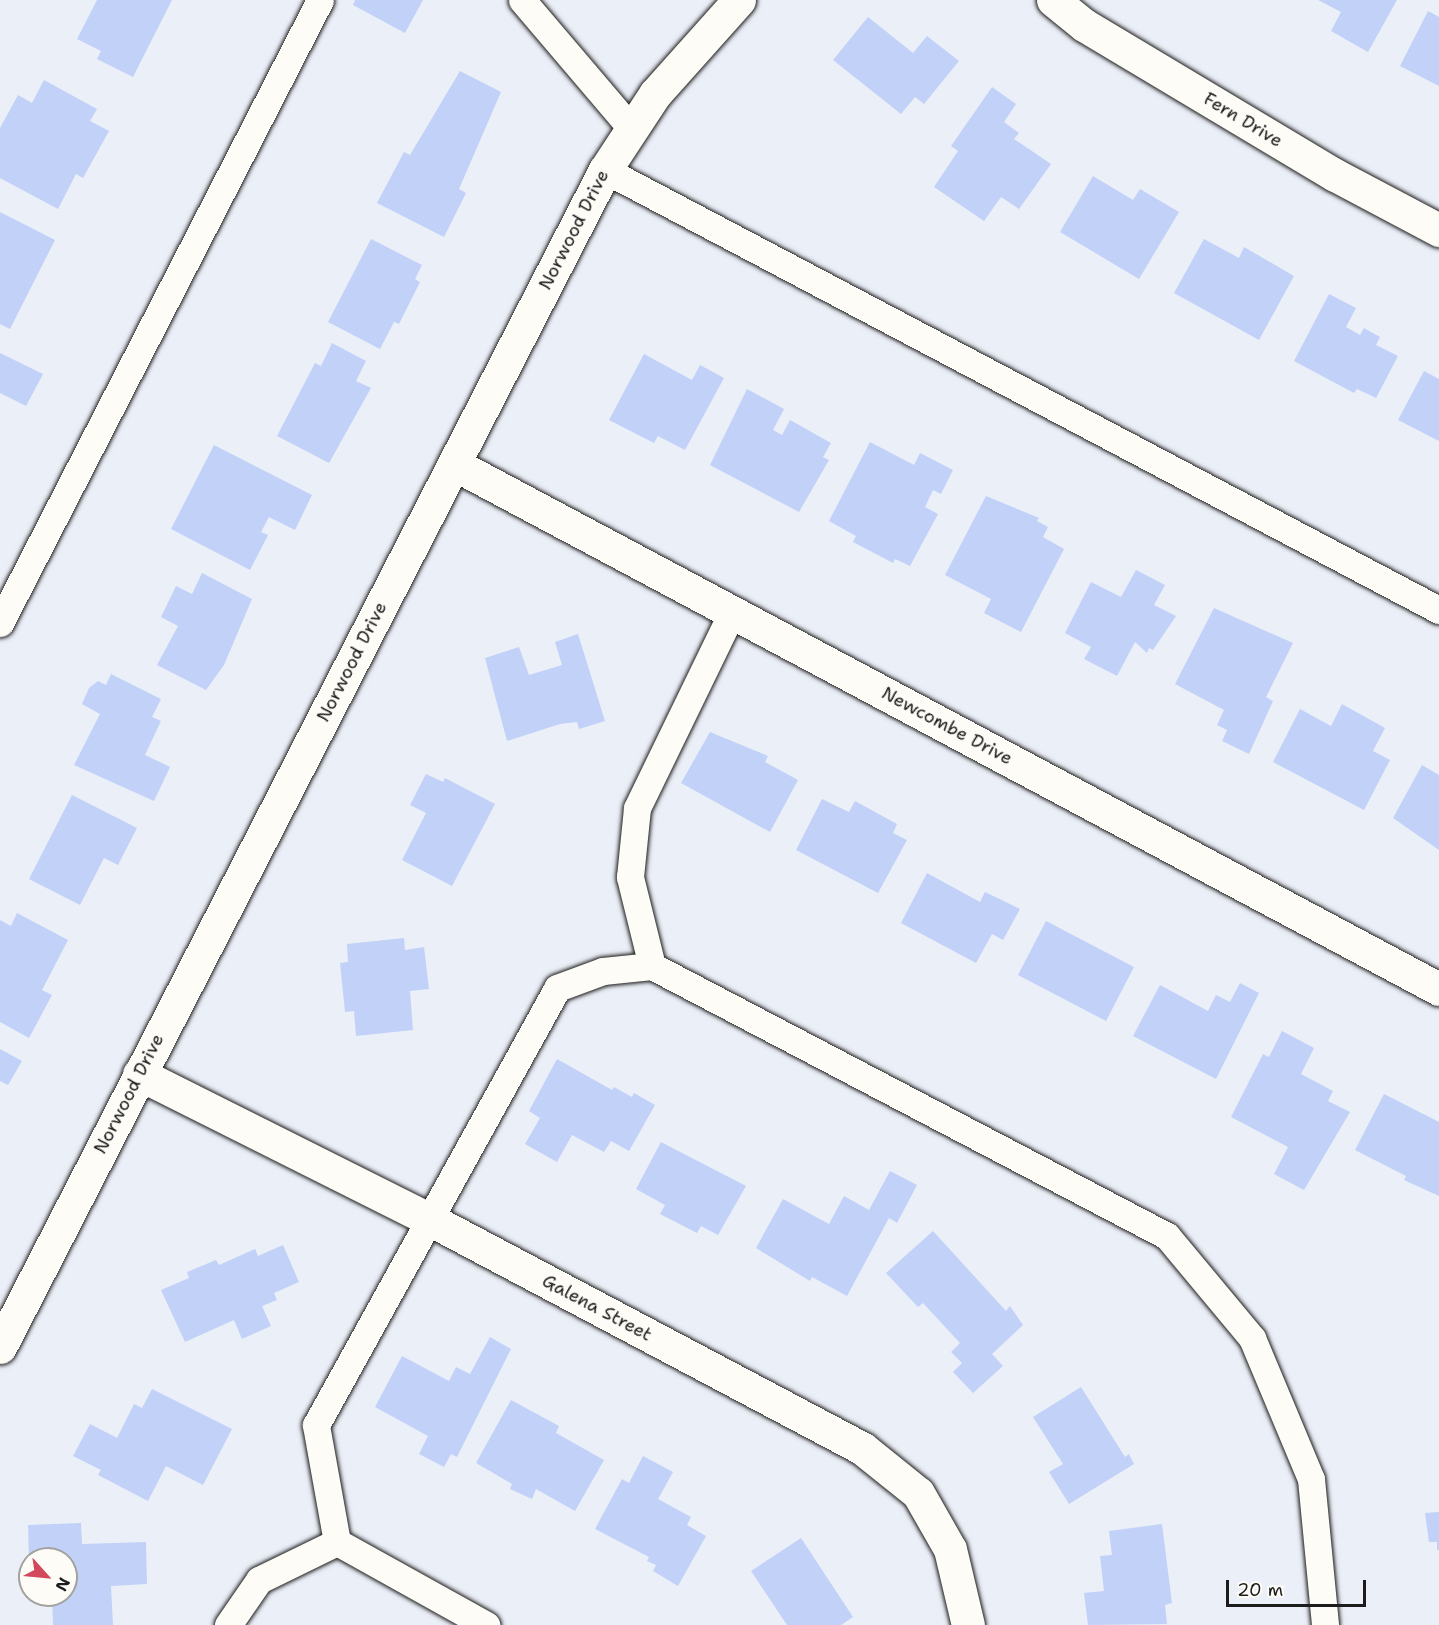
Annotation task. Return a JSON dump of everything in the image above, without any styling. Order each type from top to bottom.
[{"type":"street","name":"Norwood Drive","points":[[0,1347],[605,170],[630,127],[739,0]]},
{"type":"street","name":"Fern Drive","points":[[1053,0],[1084,25],[1335,175],[1439,230]]},
{"type":"street","name":"Newcombe Drive","points":[[454,464],[1439,989]]},
{"type":"street","name":"Galena Street","points":[[139,1074],[429,1219],[863,1449],[918,1493],[950,1549],[968,1625]]},
{"type":"lane","points":[[0,623],[320,0]]},
{"type":"lane","points":[[522,0],[630,127]]},
{"type":"lane","points":[[605,170],[1439,610]]},
{"type":"lane","points":[[652,966],[630,877],[637,808],[732,612]]},
{"type":"lane","points":[[337,1542],[316,1425],[557,988],[603,971],[652,966],[1167,1236],[1252,1338],[1311,1479],[1324,1625]]},
{"type":"lane","points":[[228,1625],[259,1580],[337,1542]]},
{"type":"lane","points":[[337,1542],[486,1625]]},
{"type":"building","points":[[97,0],[172,0],[133,77],[97,59],[101,51],[77,39]]},
{"type":"building","points":[[355,0],[423,0],[405,33],[353,5]]},
{"type":"building","points":[[1318,0],[1397,0],[1368,52],[1331,31],[1341,12]]},
{"type":"building","points":[[1428,11],[1439,17],[1439,86],[1400,66]]},
{"type":"building","points":[[868,17],[913,53],[927,36],[959,61],[924,104],[915,97],[901,114],[833,60]]},
{"type":"building","points":[[460,71],[501,92],[459,189],[466,193],[444,237],[377,203],[404,152],[410,155]]},
{"type":"building","points":[[44,80],[97,109],[90,121],[109,131],[83,178],[76,174],[58,209],[0,178],[0,128],[18,95],[32,103]]},
{"type":"building","points":[[992,87],[1016,104],[1004,122],[1019,133],[1014,139],[1051,164],[1019,209],[1001,197],[984,221],[934,187],[958,151],[951,146]]},
{"type":"building","points":[[1093,176],[1133,200],[1140,189],[1179,212],[1139,279],[1060,232]]},
{"type":"building","points":[[0,212],[55,240],[10,329],[0,324]]},
{"type":"building","points":[[371,239],[422,265],[415,279],[420,282],[399,324],[394,322],[380,349],[328,322]]},
{"type":"building","points":[[1204,239],[1239,258],[1244,247],[1294,276],[1259,340],[1174,293]]},
{"type":"building","points":[[1329,294],[1356,308],[1346,327],[1360,335],[1364,328],[1380,337],[1376,345],[1398,356],[1376,398],[1357,389],[1354,393],[1294,361]]},
{"type":"building","points":[[332,343],[366,361],[356,381],[371,388],[329,463],[277,436],[315,363],[321,366]]},
{"type":"building","points":[[0,353],[43,374],[26,406],[0,393]]},
{"type":"building","points":[[644,354],[692,380],[700,365],[724,378],[685,450],[658,436],[654,443],[609,420]]},
{"type":"building","points":[[1424,371],[1439,379],[1439,441],[1398,420]]},
{"type":"building","points":[[747,389],[784,409],[773,430],[782,435],[790,420],[831,443],[823,457],[829,460],[799,512],[710,465]]},
{"type":"building","points":[[870,442],[914,465],[920,453],[953,470],[941,494],[933,490],[925,507],[938,514],[910,566],[895,559],[893,563],[853,542],[856,536],[829,521]]},
{"type":"building","points":[[214,445],[312,495],[295,530],[269,517],[261,532],[268,535],[250,570],[171,529]]},
{"type":"building","points":[[986,496],[1039,518],[1037,521],[1048,527],[1043,537],[1064,549],[1021,632],[984,613],[991,599],[945,575]]},
{"type":"building","points":[[1136,570],[1165,585],[1154,605],[1176,616],[1153,650],[1149,648],[1147,653],[1135,642],[1117,676],[1084,659],[1091,647],[1065,633],[1091,582],[1121,597]]},
{"type":"building","points":[[202,573],[252,599],[224,665],[206,690],[157,665],[178,626],[161,617],[176,586],[192,594]]},
{"type":"building","points":[[1214,608],[1293,643],[1266,697],[1273,701],[1249,754],[1222,741],[1227,730],[1217,725],[1224,710],[1175,684]]},
{"type":"building","points":[[578,634],[605,721],[579,729],[577,722],[560,724],[507,741],[485,658],[519,647],[529,675],[562,665],[555,642]]},
{"type":"building","points":[[111,674],[161,699],[152,717],[161,721],[145,755],[170,767],[154,801],[74,765],[100,714],[82,704],[89,688],[98,681],[106,685]]},
{"type":"building","points":[[1342,704],[1385,728],[1373,751],[1390,760],[1364,810],[1273,762],[1300,709],[1331,726]]},
{"type":"building","points":[[710,732],[768,756],[765,762],[798,780],[770,832],[681,783]]},
{"type":"building","points":[[1422,765],[1439,775],[1439,850],[1393,818]]},
{"type":"building","points":[[426,774],[443,782],[445,778],[495,804],[452,886],[402,860],[426,813],[410,805]]},
{"type":"building","points":[[72,795],[137,828],[118,865],[104,858],[80,905],[29,879]]},
{"type":"building","points":[[822,799],[849,812],[855,801],[897,824],[893,833],[907,840],[878,893],[796,850]]},
{"type":"building","points":[[927,873],[980,902],[985,892],[1020,909],[1003,940],[992,934],[976,963],[901,923]]},
{"type":"building","points":[[17,913],[68,940],[42,990],[52,995],[29,1038],[0,1022],[0,920],[11,926]]},
{"type":"building","points":[[1046,921],[1134,967],[1106,1021],[1018,975]]},
{"type":"building","points":[[404,938],[405,950],[424,947],[429,989],[410,991],[413,1030],[356,1036],[354,1011],[345,1012],[340,963],[348,962],[347,944]]},
{"type":"building","points":[[1240,983],[1259,993],[1216,1079],[1133,1036],[1160,985],[1208,1011],[1216,995],[1230,1002]]},
{"type":"building","points":[[1282,1031],[1314,1048],[1301,1074],[1333,1091],[1328,1101],[1350,1112],[1304,1190],[1274,1174],[1288,1147],[1231,1117],[1263,1054],[1269,1057]]},
{"type":"building","points":[[0,1049],[22,1061],[8,1085],[0,1081]]},
{"type":"building","points":[[557,1059],[612,1090],[614,1087],[632,1097],[634,1093],[655,1105],[629,1151],[611,1141],[604,1152],[572,1135],[557,1162],[525,1144],[540,1118],[529,1111]]},
{"type":"building","points":[[1384,1094],[1439,1122],[1439,1196],[1404,1180],[1406,1176],[1355,1150]]},
{"type":"building","points":[[661,1142],[746,1186],[718,1235],[701,1226],[697,1233],[660,1214],[665,1205],[636,1189]]},
{"type":"building","points":[[890,1171],[917,1185],[897,1223],[889,1218],[847,1296],[812,1277],[810,1281],[756,1248],[783,1199],[829,1224],[844,1196],[869,1210]]},
{"type":"building","points":[[933,1231],[1006,1311],[1010,1306],[1023,1325],[992,1354],[1003,1366],[973,1393],[953,1372],[962,1363],[951,1352],[960,1343],[923,1303],[918,1307],[886,1273]]},
{"type":"building","points":[[283,1245],[299,1282],[274,1293],[277,1300],[262,1306],[271,1326],[242,1339],[234,1320],[185,1342],[161,1290],[189,1278],[187,1272],[216,1260],[219,1265],[255,1249],[258,1256]]},
{"type":"building","points":[[490,1337],[511,1349],[457,1457],[451,1454],[444,1467],[419,1454],[428,1436],[375,1407],[402,1356],[449,1381],[456,1367],[470,1374]]},
{"type":"building","points":[[1081,1387],[1125,1457],[1129,1454],[1134,1464],[1069,1504],[1049,1472],[1063,1464],[1033,1417]]},
{"type":"building","points":[[152,1389],[232,1429],[203,1485],[166,1466],[148,1501],[98,1475],[101,1470],[73,1456],[90,1424],[117,1438],[134,1404],[142,1408]]},
{"type":"building","points":[[511,1400],[559,1426],[556,1433],[604,1460],[575,1511],[536,1489],[532,1499],[510,1489],[512,1484],[476,1463]]},
{"type":"building","points":[[643,1456],[673,1472],[658,1499],[691,1517],[687,1525],[706,1536],[678,1586],[653,1571],[656,1565],[647,1561],[649,1557],[595,1529],[622,1479],[629,1483]]},
{"type":"building","points":[[1439,1512],[1439,1550],[1437,1550],[1437,1542],[1429,1542],[1425,1513]]},
{"type":"building","points":[[81,1523],[82,1544],[146,1542],[147,1584],[111,1586],[113,1625],[53,1625],[52,1607],[78,1607],[78,1547],[29,1547],[28,1525]]},
{"type":"building","points":[[1162,1524],[1172,1603],[1165,1605],[1167,1624],[1088,1625],[1084,1593],[1104,1591],[1100,1556],[1112,1555],[1109,1531]]},
{"type":"building","points":[[801,1538],[853,1617],[841,1625],[787,1625],[751,1571]]}]
